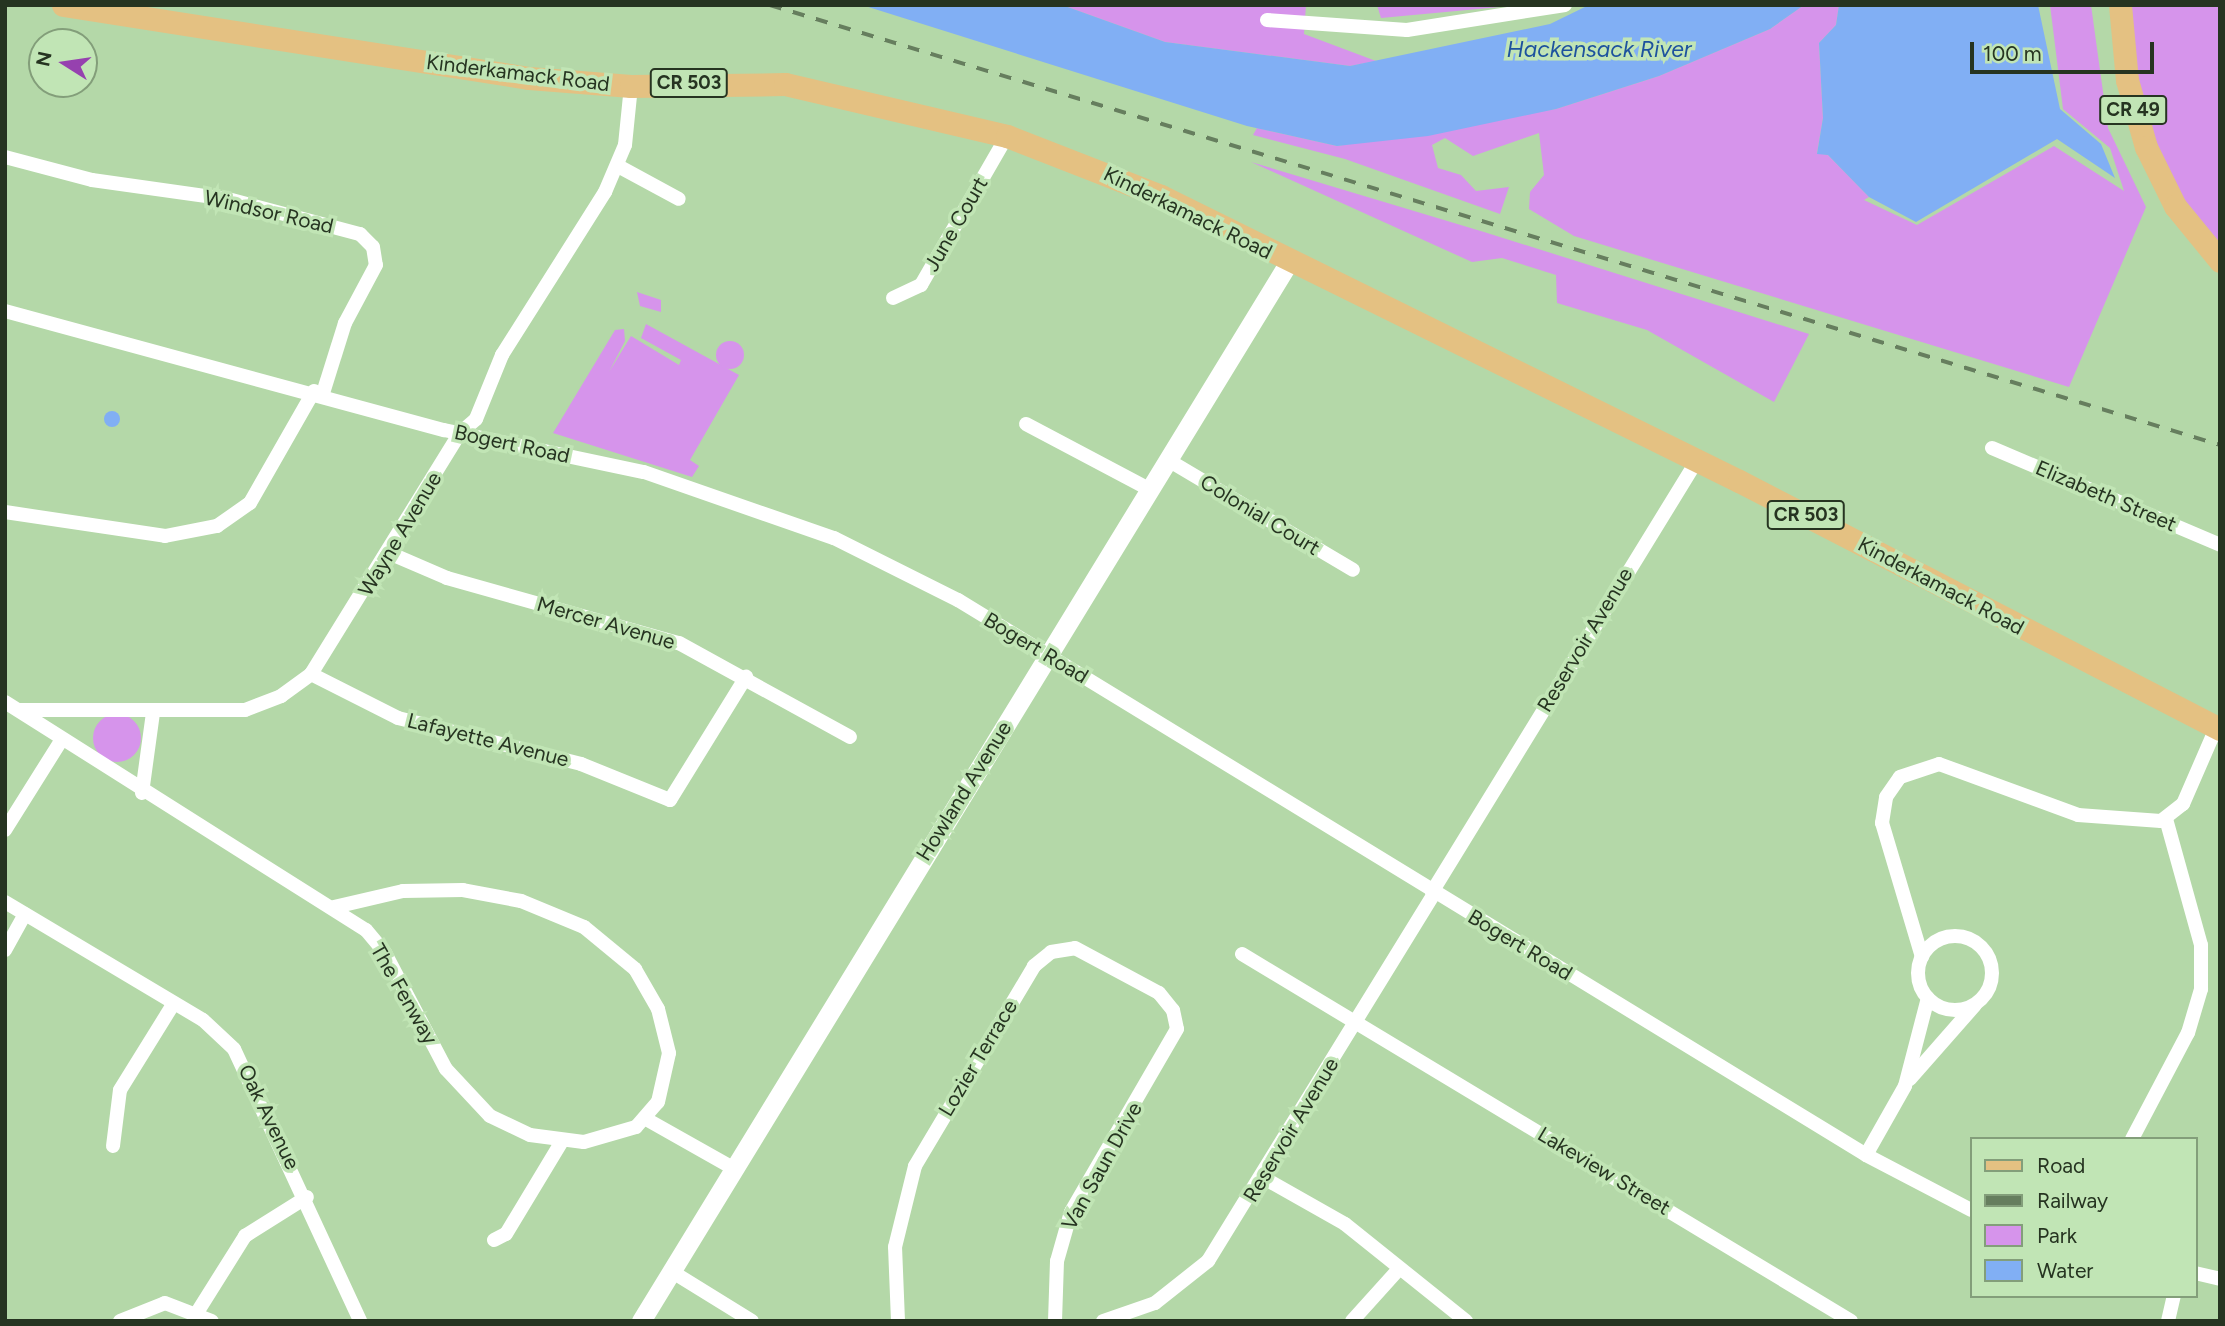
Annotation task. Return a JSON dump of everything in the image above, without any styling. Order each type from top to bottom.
[{"type":"main road","name":"Kinderkamack Road","points":[[63,5],[529,78],[631,86],[785,84],[1007,136],[1151,192],[1696,461],[2218,728]]},
{"type":"main road","name":"CR 49","points":[[2120,5],[2127,80],[2146,147],[2175,206],[2220,261]]},
{"type":"street","points":[[1267,20],[1407,30],[1565,5]]},
{"type":"street","name":"Wayne Avenue","points":[[18,710],[153,713],[245,710],[281,696],[311,674],[389,552],[460,433],[476,419],[502,355],[618,166],[631,86]]},
{"type":"street","name":"June Court","points":[[893,298],[921,285],[1007,136]]},
{"type":"street","name":"Windsor Road","points":[[5,158],[111,183],[238,201],[360,234],[373,247],[376,265],[345,323],[318,392],[250,503],[217,526],[165,536],[5,512]]},
{"type":"street","points":[[618,166],[678,200]]},
{"type":"street","name":"Howland Avenue","points":[[641,1321],[1289,262]]},
{"type":"street","name":"Bogert Road","points":[[5,311],[318,392],[460,433],[644,472],[770,512],[897,567],[1048,655],[1433,893],[1866,1154],[1969,1209]]},
{"type":"street","points":[[1026,424],[1149,489]]},
{"type":"street","name":"Elizabeth Street","points":[[1992,448],[2220,545]]},
{"type":"street","name":"Colonial Court","points":[[1168,460],[1353,570]]},
{"type":"street","name":"Reservoir Avenue","points":[[1104,1321],[1155,1303],[1192,1277],[1262,1177],[1696,461]]},
{"type":"street","name":"Mercer Avenue","points":[[389,552],[447,578],[644,631],[746,677],[849,737]]},
{"type":"street","name":"Lafayette Avenue","points":[[311,674],[398,718],[581,764],[670,800],[746,677]]},
{"type":"street","name":"The Fenway","points":[[5,702],[142,793],[334,907],[385,953],[446,1069],[473,1102],[509,1127],[562,1142],[604,1139],[646,1119]]},
{"type":"street","points":[[142,793],[153,713]]},
{"type":"street","points":[[1978,1001],[1947,1009],[1928,998],[1919,978],[1922,957],[1882,823],[1891,786],[1911,770],[1951,766],[2078,815],[2166,819],[2183,804],[2218,728]]},
{"type":"street","points":[[5,830],[62,739]]},
{"type":"street","points":[[2133,1137],[2188,1032],[2201,989],[2201,945],[2166,819]]},
{"type":"street","points":[[334,907],[403,891],[463,890],[521,901],[601,938],[648,988],[665,1031],[667,1078],[646,1119],[733,1168]]},
{"type":"street","name":"Oak Avenue","points":[[5,902],[174,1003],[220,1034],[246,1066],[307,1197],[360,1321]]},
{"type":"street","points":[[5,950],[25,915]]},
{"type":"street","points":[[1866,1154],[1905,1086],[1978,1001],[1992,972],[1978,944],[1947,937],[1922,957]]},
{"type":"street","name":"Lozier Terrace","points":[[898,1321],[895,1247],[915,1166],[1034,966],[1063,948],[1086,951],[1160,993],[1177,1020]]},
{"type":"street","name":"Lakeview Street","points":[[1242,954],[1851,1321]]},
{"type":"street","points":[[1905,1086],[1928,998]]},
{"type":"street","points":[[113,1146],[120,1090],[174,1003]]},
{"type":"street","name":"Van Saun Drive","points":[[1055,1321],[1057,1261],[1071,1212],[1173,1041],[1177,1020]]},
{"type":"street","points":[[494,1240],[506,1234],[562,1142]]},
{"type":"street","points":[[1262,1177],[1345,1224],[1398,1270],[1466,1321]]},
{"type":"street","points":[[198,1311],[245,1236],[307,1197]]},
{"type":"street","points":[[1352,1321],[1398,1270]]},
{"type":"street","points":[[671,1271],[752,1321]]},
{"type":"street","points":[[2197,1273],[2220,1279]]},
{"type":"street","points":[[2168,1321],[2174,1298]]},
{"type":"street","points":[[120,1321],[150,1305],[198,1311],[212,1321]]},
{"type":"green space","points":[[1062,5],[1306,5],[1304,34],[1376,61],[1350,66],[1165,42]]},
{"type":"green space","points":[[1377,5],[1521,5],[1381,18]]},
{"type":"green space","points":[[1804,5],[1839,5],[1836,25],[1819,43],[1823,118],[1817,153],[1828,155],[1869,197],[1864,200],[1917,225],[2054,146],[2124,191],[2110,148],[2063,109],[2050,5],[2091,5],[2108,128],[2146,207],[2069,387],[1574,236],[1529,209],[1530,192],[1544,175],[1539,133],[1473,156],[1445,138],[1432,145],[1438,168],[1461,175],[1476,191],[1509,187],[1500,214],[1345,159],[1253,135],[1257,128],[1337,146],[1556,109],[1659,76],[1770,29]]},
{"type":"green space","points":[[2125,5],[2220,5],[2220,244],[2172,185],[2142,114]]},
{"type":"green space","points":[[1251,162],[1809,334],[1774,402],[1647,330],[1557,303],[1556,275],[1502,258],[1472,262]]},
{"type":"green space","points":[[637,292],[661,300],[661,312],[640,306]]},
{"type":"green space","points":[[646,324],[739,375],[690,460],[699,466],[692,477],[553,433],[615,330],[624,329],[625,341],[609,372],[631,336],[679,365],[681,360],[641,338]]},
{"type":"green space","points":[[730,341],[740,345],[744,355],[740,365],[730,369],[720,365],[716,355],[720,345]]},
{"type":"green space","points":[[117,714],[134,721],[141,738],[134,755],[117,762],[100,755],[93,738],[100,721]]},
{"type":"water","name":"Hackensack River","points":[[862,5],[1062,5],[1165,42],[1350,66],[1550,24],[1589,5],[1804,5],[1770,29],[1659,76],[1556,109],[1428,136],[1337,146],[1247,126]]},
{"type":"water","points":[[1839,5],[2038,5],[2060,109],[2101,144],[2115,178],[2057,139],[1916,222],[1869,197],[1828,155],[1817,154],[1823,118],[1819,43],[1836,25]]},
{"type":"water","points":[[109,411],[115,411],[120,419],[118,425],[109,427],[104,422],[104,416]]},
{"type":"railway","points":[[770,5],[2220,445]]}]
